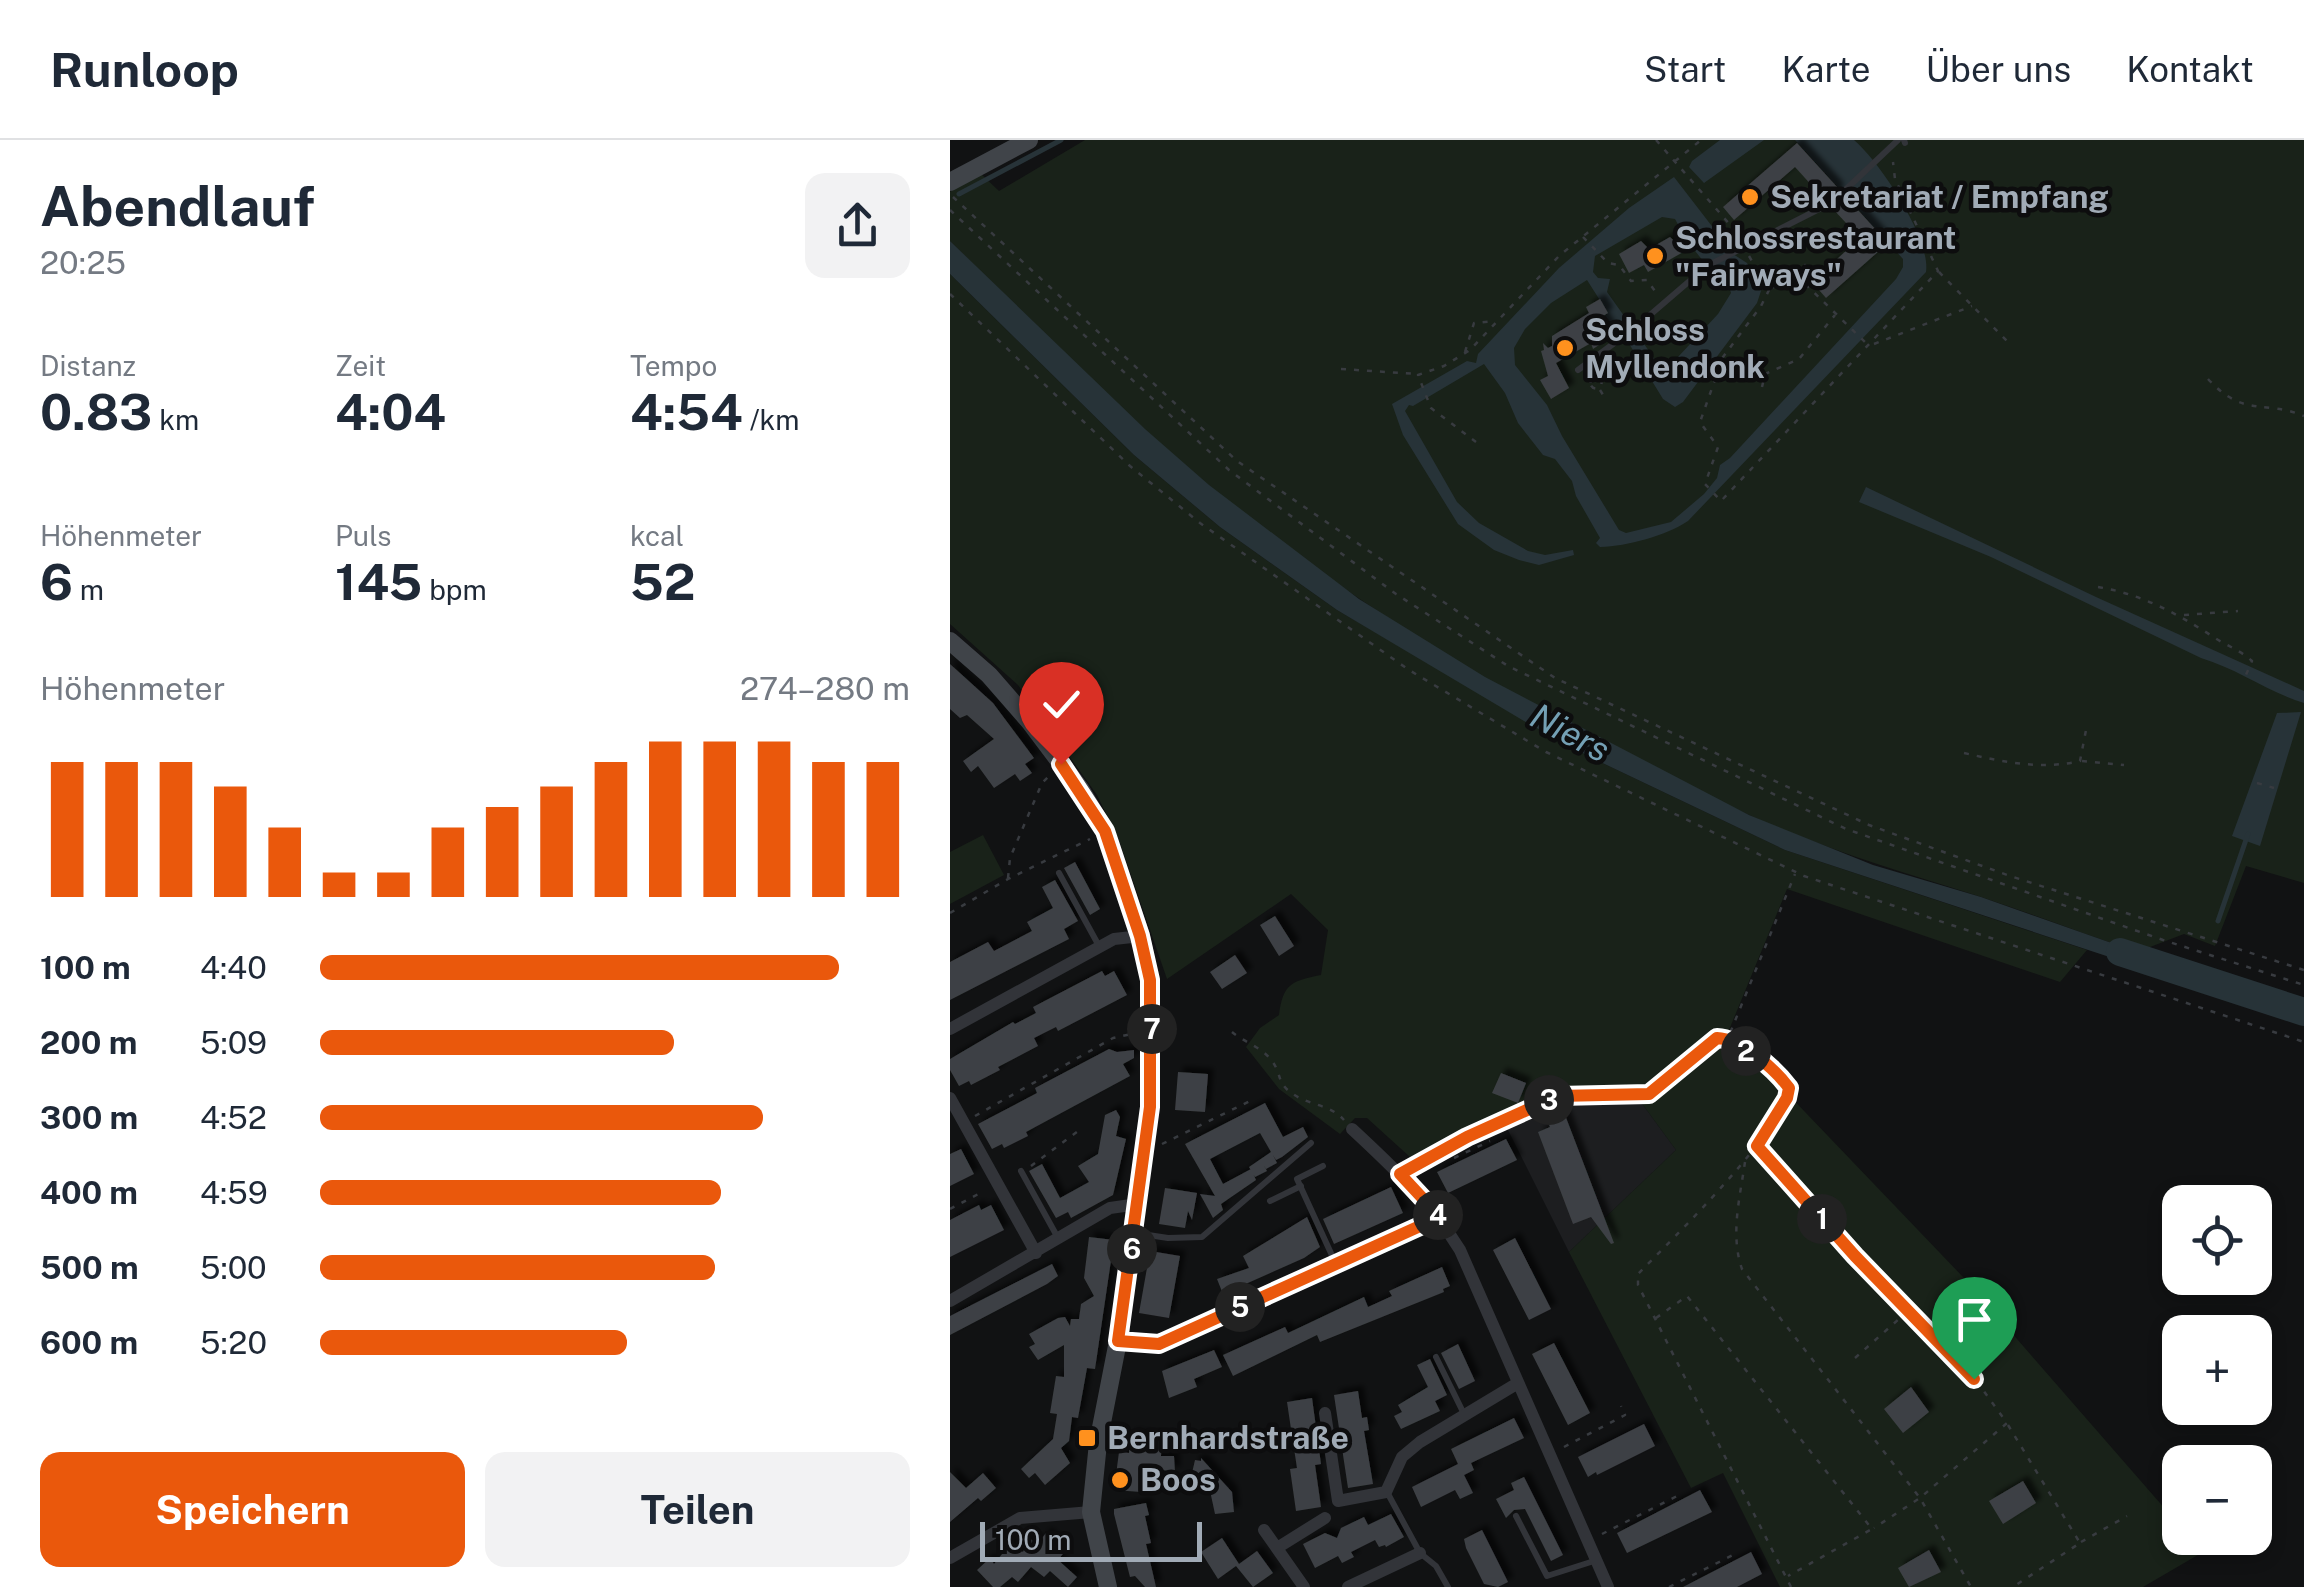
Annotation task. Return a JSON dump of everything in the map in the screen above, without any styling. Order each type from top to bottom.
[{"type":"street","points":[[950,182],[1029,140]]},
{"type":"street","points":[[950,641],[989,676],[1030,722],[1105,831],[1140,936],[1150,980],[1152,1029],[1146,1144],[1118,1341],[1098,1443],[1091,1512],[1108,1587]]},
{"type":"street","points":[[950,1029],[1114,939],[1140,936]]},
{"type":"street","points":[[950,1098],[1036,1253]]},
{"type":"street","points":[[1352,1129],[1440,1217],[1460,1250],[1608,1587]]},
{"type":"street","points":[[950,1301],[957,1291],[1036,1253],[1110,1208],[1138,1204]]},
{"type":"street","points":[[1118,1341],[1159,1344],[1440,1217]]},
{"type":"street","points":[[1325,1413],[1338,1501],[1386,1492],[1402,1458],[1420,1442],[1518,1383]]},
{"type":"street","points":[[950,1558],[1020,1518],[1091,1512]]},
{"type":"street","points":[[1276,1548],[1325,1518]]},
{"type":"street","points":[[1264,1530],[1304,1587]]},
{"type":"street","points":[[1348,1587],[1420,1553]]},
{"type":"lane","points":[[1842,192],[1900,142]]},
{"type":"lane","points":[[1578,370],[1705,268],[1733,250],[1829,204]]},
{"type":"lane","points":[[1059,874],[1099,948]]},
{"type":"lane","points":[[1400,1174],[1467,1137],[1558,1096]]},
{"type":"lane","points":[[1134,1233],[1168,1238],[1202,1236],[1311,1144]]},
{"type":"lane","points":[[1323,1166],[1297,1178],[1336,1264]]},
{"type":"lane","points":[[1021,1172],[1058,1239]]},
{"type":"lane","points":[[1270,1201],[1301,1186]]},
{"type":"lane","points":[[1436,1357],[1464,1415]]},
{"type":"lane","points":[[1386,1492],[1420,1553],[1436,1566],[1448,1587]]},
{"type":"lane","points":[[1325,1518],[1338,1501]]},
{"type":"lane","points":[[1516,1516],[1547,1576],[1596,1560]]},
{"type":"path","points":[[1656,140],[1744,245],[1769,290]]},
{"type":"path","points":[[1341,369],[1418,375],[1465,354],[1584,238],[1701,140]]},
{"type":"path","points":[[1900,142],[1894,179],[1938,271],[2009,344]]},
{"type":"path","points":[[950,194],[1237,461],[1555,678],[1869,825],[2010,876],[2304,970]]},
{"type":"path","points":[[950,210],[1228,470],[1396,594],[1508,666],[1846,829],[2304,985]]},
{"type":"path","points":[[1584,238],[1600,257],[1620,265],[1631,281],[1647,280],[1664,304]]},
{"type":"path","points":[[1811,259],[1796,275],[1769,290],[1723,356],[1701,420],[1718,447],[1705,484],[1721,502],[1938,271]]},
{"type":"path","points":[[1796,275],[1867,344]]},
{"type":"path","points":[[950,294],[1130,466],[1200,523],[1408,670],[1546,752],[1796,872],[2304,1042]]},
{"type":"path","points":[[1867,344],[1972,306]]},
{"type":"path","points":[[1762,387],[1761,380],[1766,374],[1798,359],[1836,314]]},
{"type":"path","points":[[1465,354],[1464,346],[1474,323],[1495,322]]},
{"type":"path","points":[[1418,375],[1436,412],[1476,442]]},
{"type":"path","points":[[2208,379],[2223,396],[2255,409],[2304,416]]},
{"type":"path","points":[[1599,388],[1607,402]]},
{"type":"path","points":[[2098,586],[2148,599],[2242,652],[2252,661],[2244,677]]},
{"type":"path","points":[[2182,615],[2238,612]]},
{"type":"path","points":[[2080,761],[2086,730]]},
{"type":"path","points":[[1964,753],[2021,764],[2049,766],[2080,761],[2124,765]]},
{"type":"path","points":[[1008,879],[1010,858],[1042,784],[1061,764]]},
{"type":"path","points":[[2257,783],[2274,788]]},
{"type":"path","points":[[950,913],[1105,831]]},
{"type":"path","points":[[1728,1038],[1796,872]]},
{"type":"path","points":[[963,1123],[1113,1038],[1152,1029]]},
{"type":"path","points":[[1232,1032],[1272,1061],[1286,1088],[1308,1102],[1329,1108],[1352,1129]]},
{"type":"path","points":[[1558,1096],[1649,1094],[1717,1038],[1728,1038],[1762,1059],[1789,1088],[1787,1098],[1757,1146],[1638,1274],[1638,1286],[1791,1587]]},
{"type":"path","points":[[1146,1144],[1166,1144],[1252,1100]]},
{"type":"path","points":[[1757,1146],[1974,1379],[2008,1424],[2080,1543]]},
{"type":"path","points":[[1745,1160],[1736,1235],[1742,1269],[1920,1498],[1971,1587]]},
{"type":"path","points":[[1655,1319],[1687,1296],[1872,1529]]},
{"type":"path","points":[[1855,1358],[1908,1311]]},
{"type":"path","points":[[1549,1454],[1625,1414],[1622,1406]]},
{"type":"path","points":[[1786,1577],[1920,1498],[2008,1424]]},
{"type":"path","points":[[1587,1541],[1681,1494]]},
{"type":"path","points":[[2013,1587],[2126,1516]]},
{"type":"path","points":[[1669,1587],[1737,1552]]},
{"type":"shaded area","points":[[1085,140],[2304,140],[2304,883],[2246,866],[2215,946],[2184,934],[2137,952],[1776,827],[1605,744],[1466,667],[1333,580],[1207,484],[1108,396],[950,241],[953,189],[979,172],[999,191]]},
{"type":"shaded area","points":[[950,274],[1134,455],[1220,527],[1337,610],[1592,758],[1785,850],[2087,950],[2060,982],[1787,889],[1729,1030],[1710,1038],[1644,1091],[1559,1092],[1536,1080],[1528,1103],[1410,1157],[1367,1118],[1355,1118],[1340,1134],[1279,1089],[1246,1047],[1260,1028],[1279,1015],[1290,986],[1321,975],[1328,930],[1291,894],[1167,979],[1119,840],[1097,795],[1018,685],[950,624]]},
{"type":"shaded area","points":[[983,835],[1004,875],[950,904],[950,852]]},
{"type":"shaded area","points":[[1723,1041],[1760,1060],[1762,1067],[1963,1277],[2162,1505],[2162,1555],[2198,1555],[2143,1587],[1780,1587],[1723,1473],[1691,1488],[1569,1252],[1676,1150],[1638,1098],[1662,1092]]},
{"type":"shaded area","points":[[1560,1098],[1638,1098],[1676,1150],[1569,1252],[1507,1128]]},
{"type":"water","points":[[1720,140],[1764,140],[1704,183],[1689,167]]},
{"type":"water","points":[[1795,140],[1854,140],[1865,151],[1902,202],[1921,241],[1926,272],[1688,521],[1646,539],[1600,547],[1596,543],[1600,538],[1576,496],[1572,481],[1555,459],[1543,455],[1518,423],[1505,393],[1484,364],[1409,405],[1405,411],[1457,502],[1479,523],[1528,551],[1545,555],[1573,550],[1574,555],[1539,565],[1494,550],[1458,524],[1403,435],[1392,404],[1467,361],[1476,363],[1478,354],[1559,268],[1629,208],[1674,177],[1729,243],[1733,254],[1747,263],[1762,288],[1757,303],[1683,402],[1675,407],[1663,399],[1628,342],[1615,337],[1603,317],[1608,313],[1587,280],[1551,303],[1525,329],[1514,348],[1515,365],[1547,405],[1619,530],[1626,533],[1671,522],[1704,494],[1717,478],[1720,465],[1896,279],[1903,259]],"holes":[[[1662,217],[1675,219],[1698,254],[1728,283],[1731,293],[1718,314],[1664,372],[1607,292],[1610,279],[1598,278],[1593,272],[1595,256]]]},
{"type":"water","points":[[950,241],[1145,429],[1209,485],[1359,599],[1485,677],[1749,815],[1873,865],[1981,897],[2157,959],[2152,971],[1785,850],[1592,758],[1337,610],[1220,527],[1134,455],[950,274]]},
{"type":"water","points":[[1866,487],[2304,691],[2304,703],[1991,557],[1859,502]]},
{"type":"water","points":[[2301,712],[2260,846],[2232,836],[2277,713]]},
{"type":"building","points":[[1797,143],[1838,188],[1836,197],[1847,198],[1888,243],[1826,298],[1812,282],[1860,238],[1833,209],[1834,199],[1824,199],[1795,167],[1734,220],[1723,207]]},
{"type":"building","points":[[1670,237],[1685,251],[1648,272],[1644,265],[1629,273],[1619,254],[1641,241],[1649,249]]},
{"type":"building","name":"Schloss Myllendonk","points":[[1600,299],[1608,313],[1603,316],[1614,335],[1593,349],[1591,343],[1556,363],[1569,388],[1551,399],[1540,380],[1548,376],[1541,351],[1543,343],[1548,348],[1552,346],[1552,336],[1589,313],[1586,307]]},
{"type":"building","points":[[950,664],[993,703],[1034,758],[1025,764],[1032,773],[1020,781],[1015,774],[994,788],[978,766],[971,772],[963,761],[994,739],[967,715],[960,718],[950,709]]},
{"type":"building","points":[[1075,862],[1100,909],[1090,915],[1064,868]]},
{"type":"building","points":[[1055,880],[1078,921],[1064,929],[1069,939],[950,1000],[950,962],[988,942],[994,951],[1032,931],[1027,922],[1053,908],[1042,887]]},
{"type":"building","points":[[1275,916],[1294,946],[1279,956],[1260,925]]},
{"type":"building","points":[[1235,955],[1247,973],[1222,989],[1210,972]]},
{"type":"building","points":[[1102,971],[1105,976],[1114,971],[1127,995],[1058,1031],[1056,1027],[1034,1038],[1038,1046],[971,1085],[969,1081],[959,1086],[950,1070],[950,1059],[1036,1013],[1033,1007]]},
{"type":"building","points":[[1109,1049],[1134,1050],[1134,1058],[1123,1064],[1130,1076],[1026,1132],[1028,1136],[1004,1148],[1002,1144],[992,1149],[978,1124]]},
{"type":"building","points":[[1178,1072],[1208,1074],[1205,1112],[1175,1110]]},
{"type":"building","points":[[1501,1073],[1526,1083],[1518,1103],[1492,1093]]},
{"type":"building","points":[[1560,1102],[1614,1243],[1591,1217],[1573,1224],[1538,1132],[1550,1127],[1548,1107]]},
{"type":"building","points":[[1265,1103],[1283,1137],[1303,1127],[1308,1137],[1282,1157],[1276,1160],[1273,1155],[1277,1163],[1266,1169],[1263,1164],[1267,1171],[1254,1175],[1256,1180],[1221,1204],[1223,1210],[1213,1218],[1200,1194],[1215,1196],[1185,1144]],"holes":[[[1260,1133],[1271,1152],[1223,1184],[1210,1159]]]},
{"type":"building","points":[[1116,1110],[1120,1117],[1116,1136],[1126,1139],[1113,1195],[1071,1218],[1068,1212],[1056,1218],[1029,1171],[1042,1164],[1060,1198],[1089,1182],[1078,1166],[1098,1154],[1105,1115]]},
{"type":"building","points":[[1506,1139],[1517,1160],[1448,1193],[1437,1172]]},
{"type":"building","points":[[961,1149],[974,1174],[950,1186],[950,1154]]},
{"type":"building","points":[[1391,1187],[1403,1213],[1334,1244],[1323,1219]]},
{"type":"building","points":[[1165,1188],[1197,1193],[1192,1220],[1188,1211],[1185,1228],[1159,1224]]},
{"type":"building","points":[[979,1205],[981,1210],[991,1205],[1004,1230],[950,1257],[950,1220]]},
{"type":"building","points":[[1307,1217],[1320,1247],[1223,1294],[1217,1279],[1249,1268],[1243,1256]]},
{"type":"building","points":[[1089,1237],[1114,1240],[1095,1369],[1087,1368],[1078,1418],[1072,1417],[1069,1441],[1061,1448],[1070,1463],[1045,1485],[1035,1473],[1029,1478],[1021,1469],[1053,1439],[1057,1414],[1050,1413],[1056,1376],[1064,1377],[1064,1345],[1038,1360],[1029,1347],[1035,1344],[1029,1334],[1058,1318],[1065,1317],[1070,1326],[1071,1319],[1079,1319],[1081,1304],[1094,1296],[1084,1278]]},
{"type":"building","points":[[1515,1238],[1551,1309],[1529,1320],[1493,1250]]},
{"type":"building","points":[[1150,1251],[1180,1256],[1169,1318],[1139,1313]]},
{"type":"building","points":[[1052,1264],[1058,1276],[1047,1284],[950,1335],[950,1316]]},
{"type":"building","points":[[1442,1267],[1450,1286],[1444,1292],[1320,1342],[1317,1335],[1233,1376],[1223,1355],[1285,1327],[1288,1333],[1364,1297],[1368,1307],[1392,1296],[1389,1291]]},
{"type":"building","points":[[1554,1343],[1590,1413],[1568,1425],[1532,1354]]},
{"type":"building","points":[[1458,1344],[1475,1381],[1459,1389],[1441,1353]]},
{"type":"building","points":[[1214,1350],[1222,1367],[1194,1379],[1197,1387],[1169,1398],[1162,1371]]},
{"type":"building","points":[[1430,1359],[1447,1395],[1435,1401],[1440,1411],[1401,1429],[1394,1416],[1402,1412],[1398,1405],[1428,1387],[1417,1365]]},
{"type":"building","points":[[1911,1387],[1929,1412],[1903,1433],[1884,1409]]},
{"type":"building","points":[[1358,1391],[1362,1418],[1367,1417],[1369,1430],[1364,1431],[1373,1484],[1348,1488],[1334,1395]]},
{"type":"building","points":[[1312,1398],[1321,1464],[1315,1465],[1321,1507],[1296,1511],[1290,1469],[1297,1468],[1287,1429],[1291,1429],[1287,1402]]},
{"type":"building","points":[[1514,1418],[1524,1438],[1471,1463],[1474,1470],[1464,1475],[1473,1493],[1460,1499],[1455,1490],[1421,1507],[1412,1487],[1458,1464],[1451,1449]]},
{"type":"building","points":[[1644,1424],[1655,1446],[1588,1477],[1578,1457]]},
{"type":"building","points":[[1131,1434],[1162,1439],[1161,1456],[1174,1456],[1175,1472],[1144,1467],[1141,1492],[1114,1490],[1119,1452],[1129,1453]]},
{"type":"building","points":[[1201,1458],[1232,1492],[1234,1512],[1215,1514],[1209,1486],[1202,1486],[1202,1473],[1192,1473],[1195,1460]]},
{"type":"building","points":[[950,1472],[966,1488],[983,1473],[996,1488],[950,1522]]},
{"type":"building","points":[[1524,1477],[1563,1555],[1551,1561],[1525,1509],[1514,1510],[1506,1518],[1496,1499],[1514,1490],[1511,1483]]},
{"type":"building","points":[[2023,1481],[2036,1503],[2003,1524],[1989,1501]]},
{"type":"building","points":[[1700,1490],[1712,1512],[1627,1553],[1617,1533]]},
{"type":"building","points":[[1146,1503],[1151,1543],[1146,1544],[1156,1587],[1145,1587],[1135,1576],[1130,1577],[1114,1514],[1114,1509]]},
{"type":"building","points":[[1391,1514],[1404,1537],[1386,1547],[1379,1547],[1375,1540],[1351,1552],[1354,1557],[1342,1563],[1338,1556],[1315,1568],[1303,1544],[1325,1533],[1337,1538],[1341,1528],[1364,1517],[1368,1525]]},
{"type":"building","points":[[1482,1530],[1508,1582],[1498,1587],[1484,1584],[1466,1548],[1464,1539]]},
{"type":"building","points":[[1046,1533],[1066,1550],[1058,1560],[1077,1577],[1068,1587],[1050,1571],[1044,1577],[1031,1567],[1018,1582],[1012,1577],[1000,1587],[993,1587],[977,1570],[990,1558],[994,1564],[1011,1543],[1023,1552],[1029,1539],[1039,1542]]},
{"type":"building","points":[[1222,1538],[1239,1564],[1257,1551],[1273,1573],[1253,1587],[1236,1566],[1218,1579],[1201,1552]]},
{"type":"building","points":[[1929,1550],[1941,1572],[1909,1587],[1898,1568]]},
{"type":"building","points":[[1751,1552],[1762,1574],[1737,1587],[1683,1587]]},
{"type":"waterway","points":[[959,194],[1061,140]]},
{"type":"waterway","points":[[2218,921],[2248,834]]},
{"type":"waterway","name":"Niers","points":[[2120,952],[2304,1012]]},
{"type":"place","name":"Sekretariat / Empfang","points":[[1750,197]]},
{"type":"place","name":"Schlossrestaurant \"Fairways\"","points":[[1655,256]]},
{"type":"place","name":"Schloss Myllendonk","points":[[1565,348]]},
{"type":"place","name":"Bernhardstraße","points":[[1087,1438]]},
{"type":"place","name":"Boos","points":[[1120,1480]]},
{"type":"route","points":[[1061,764],[1105,831],[1140,936],[1150,980],[1150,1107],[1118,1341],[1159,1344],[1440,1217],[1400,1174],[1467,1137],[1558,1096],[1649,1094],[1702,1048],[1717,1038],[1728,1038],[1762,1059],[1789,1088],[1787,1098],[1757,1146],[1855,1256],[1974,1379]]}]
